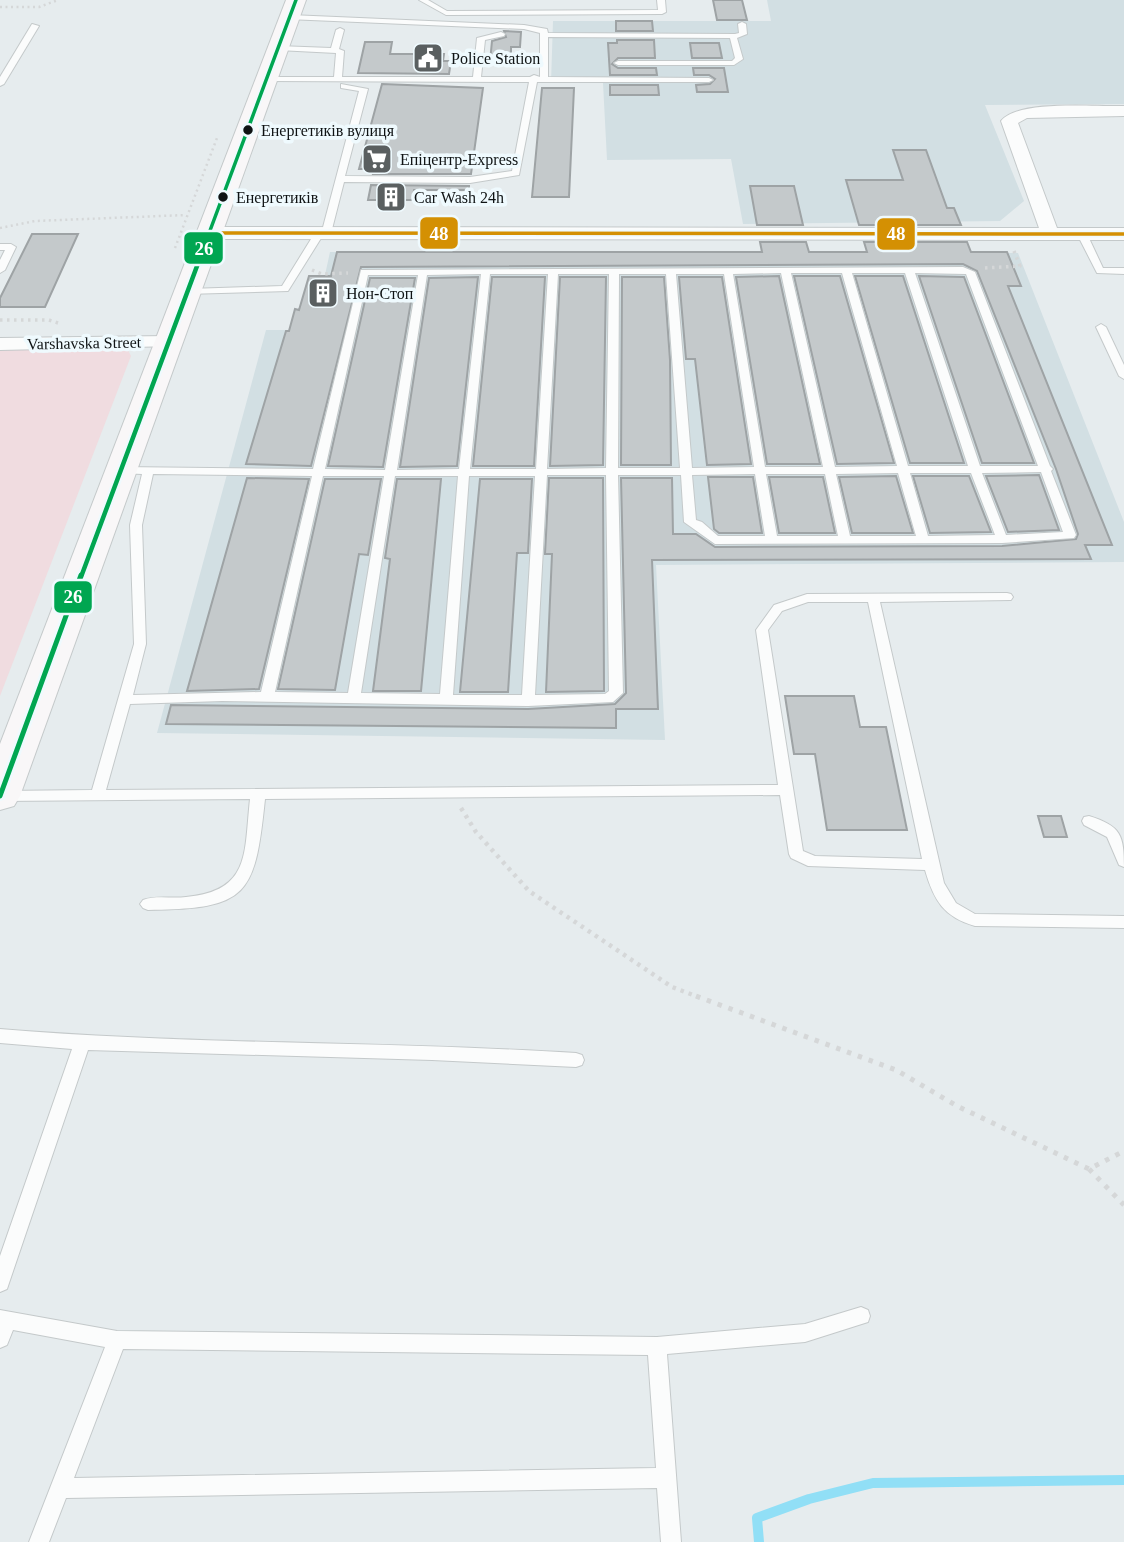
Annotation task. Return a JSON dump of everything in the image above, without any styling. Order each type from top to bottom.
[{"type":"main road","points":[[0,796],[133,471],[169,342],[293,8]]},
{"type":"street","points":[[1050,234],[1009,124],[1011,118],[1024,113],[1124,111]]},
{"type":"street","points":[[211,233],[319,239],[1124,234]]},
{"type":"street","name":"Varshavska Street","points":[[0,344],[169,342]]},
{"type":"lane","points":[[423,0],[446,13],[460,13],[662,12],[661,0]]},
{"type":"lane","points":[[293,8],[524,27],[544,31],[544,78]]},
{"type":"lane","points":[[544,35],[733,36],[743,34],[742,24]]},
{"type":"lane","points":[[0,84],[35,26]]},
{"type":"lane","points":[[335,49],[340,30]]},
{"type":"lane","points":[[477,77],[482,36],[510,34]]},
{"type":"lane","points":[[618,63],[734,63],[739,59],[733,36]]},
{"type":"lane","points":[[278,48],[335,49],[342,55],[338,78]]},
{"type":"lane","points":[[265,82],[338,78],[477,77],[709,79]]},
{"type":"lane","points":[[339,179],[470,180],[516,173],[534,77]]},
{"type":"lane","points":[[189,292],[285,289],[319,239],[364,89],[357,86],[265,82]]},
{"type":"lane","points":[[1082,234],[1100,271],[1124,271]]},
{"type":"lane","points":[[0,247],[11,247],[0,270]]},
{"type":"lane","points":[[728,270],[771,539]]},
{"type":"lane","points":[[785,270],[845,539]]},
{"type":"lane","points":[[846,270],[923,539]]},
{"type":"lane","points":[[909,270],[975,469],[1002,539]]},
{"type":"lane","points":[[267,697],[363,274],[367,271],[963,270],[972,274],[1070,535],[1062,538],[1002,539],[715,540],[698,525],[690,522],[671,271]]},
{"type":"lane","points":[[354,697],[423,271]]},
{"type":"lane","points":[[446,699],[464,473],[486,271]]},
{"type":"lane","points":[[528,701],[553,271]]},
{"type":"lane","points":[[126,699],[182,695],[528,701],[608,699],[616,693],[612,472],[614,271]]},
{"type":"lane","points":[[1101,327],[1124,376]]},
{"type":"lane","points":[[98,795],[140,644],[133,471],[464,473],[1047,469]]},
{"type":"lane","points":[[931,865],[803,859],[792,847],[762,636],[764,628],[778,608],[798,599],[1007,597]]},
{"type":"lane","points":[[873,598],[931,865],[946,902],[963,918],[1124,922]]},
{"type":"lane","points":[[0,796],[784,790]]},
{"type":"lane","points":[[148,904],[204,903],[229,895],[239,887],[251,858],[258,794]]},
{"type":"lane","points":[[1089,821],[1113,834],[1124,861]]},
{"type":"lane","points":[[0,1036],[82,1044],[211,1050],[462,1051],[576,1060]]},
{"type":"lane","points":[[0,1283],[82,1044]]},
{"type":"lane","points":[[0,1339],[4,1320],[117,1340],[657,1346],[805,1333],[861,1316]]},
{"type":"lane","points":[[39,1542],[117,1340]]},
{"type":"lane","points":[[657,1346],[671,1542]]},
{"type":"lane","points":[[60,1488],[666,1478]]},
{"type":"path","points":[[7,0],[14,7]]},
{"type":"path","points":[[0,7],[39,7],[58,0]]},
{"type":"path","points":[[174,250],[218,135]]},
{"type":"path","points":[[0,228],[35,220],[186,215]]},
{"type":"path","points":[[319,239],[309,267],[316,272],[367,271]]},
{"type":"path","points":[[963,270],[1020,266],[1012,247]]},
{"type":"path","points":[[452,793],[476,832],[529,891],[672,987],[896,1070],[957,1106],[1089,1169],[1124,1205]]},
{"type":"path","points":[[1089,1169],[1124,1151]]},
{"type":"shaded area","points":[[767,0],[1124,0],[1124,104],[985,105],[1024,201],[1000,221],[743,224],[731,159],[607,160],[603,83],[551,83],[553,21],[771,21]]},
{"type":"shaded area","points":[[330,252],[1018,253],[1124,522],[1124,562],[656,565],[665,740],[157,733],[266,330],[314,330],[350,275],[325,275]]},
{"type":"shaded area","points":[[0,350],[128,350],[131,356],[0,696]]},
{"type":"building","points":[[713,0],[742,0],[747,20],[717,20]]},
{"type":"building","points":[[616,21],[652,21],[653,31],[616,31]]},
{"type":"building","points":[[504,31],[521,32],[520,47],[511,47],[511,62],[490,62],[492,41],[506,37]]},
{"type":"building","points":[[617,40],[654,40],[655,58],[618,58],[612,64],[618,68],[656,68],[657,75],[610,75],[608,43],[617,43]]},
{"type":"building","name":"Police Station","points":[[365,42],[392,42],[390,54],[444,54],[443,61],[451,61],[449,74],[358,73]]},
{"type":"building","points":[[690,43],[719,43],[722,58],[692,58]]},
{"type":"building","points":[[693,68],[724,68],[728,92],[697,92],[696,85],[710,84],[715,79],[709,75],[694,75]]},
{"type":"building","points":[[382,84],[483,88],[471,174],[373,174],[374,169],[359,169]]},
{"type":"building","points":[[610,85],[658,85],[659,95],[610,95]]},
{"type":"building","points":[[542,88],[574,88],[569,197],[532,197]]},
{"type":"building","points":[[893,150],[926,150],[947,208],[954,208],[961,225],[859,225],[846,180],[903,180]]},
{"type":"building","points":[[371,185],[469,186],[469,190],[414,190],[413,200],[368,200]]},
{"type":"building","points":[[750,186],[794,186],[803,225],[757,225]]},
{"type":"building","points":[[32,234],[78,234],[45,307],[0,307],[0,298]]},
{"type":"building","points":[[760,242],[806,242],[809,252],[867,252],[864,242],[967,242],[971,252],[1007,252],[1021,286],[1008,286],[1112,545],[1085,545],[1091,559],[652,560],[658,709],[616,709],[616,728],[166,724],[171,705],[528,709],[615,704],[626,693],[621,478],[672,478],[673,534],[696,534],[715,547],[1002,546],[1076,539],[1078,534],[1056,469],[977,271],[963,264],[361,267],[311,466],[246,464],[286,331],[289,331],[295,309],[299,310],[309,276],[331,276],[337,252],[762,252]]},
{"type":"building","points":[[779,276],[820,464],[767,464],[736,277]]},
{"type":"building","points":[[794,276],[840,276],[894,463],[837,464]]},
{"type":"building","points":[[855,276],[903,276],[964,463],[910,463]]},
{"type":"building","points":[[919,276],[964,277],[1034,463],[982,463]]},
{"type":"building","points":[[478,277],[457,466],[400,467],[429,278]]},
{"type":"building","points":[[492,277],[545,277],[534,466],[473,466]]},
{"type":"building","points":[[560,277],[606,277],[603,465],[550,466]]},
{"type":"building","points":[[622,277],[664,277],[670,360],[671,465],[621,465]]},
{"type":"building","points":[[679,277],[722,277],[751,464],[707,465],[695,359],[686,359]]},
{"type":"building","points":[[370,278],[415,278],[383,467],[328,466]]},
{"type":"building","points":[[1039,475],[1059,530],[1008,532],[986,476]]},
{"type":"building","points":[[896,476],[913,533],[852,533],[839,477]]},
{"type":"building","points":[[913,476],[969,476],[991,532],[930,533]]},
{"type":"building","points":[[708,477],[753,477],[762,533],[719,533],[714,529]]},
{"type":"building","points":[[769,477],[823,477],[835,533],[779,533]]},
{"type":"building","points":[[247,478],[309,479],[259,689],[187,691]]},
{"type":"building","points":[[549,478],[603,478],[604,691],[546,692],[552,554],[545,554]]},
{"type":"building","points":[[325,479],[381,479],[368,555],[359,554],[335,690],[278,689]]},
{"type":"building","points":[[397,479],[441,479],[421,691],[373,691],[390,559],[385,558]]},
{"type":"building","points":[[480,479],[532,479],[528,553],[517,553],[508,692],[460,692]]},
{"type":"building","points":[[785,696],[854,696],[860,727],[886,727],[907,830],[827,830],[815,754],[794,754]]},
{"type":"building","points":[[1038,816],[1061,816],[1067,837],[1044,837]]},
{"type":"waterway","points":[[759,1542],[757,1518],[809,1499],[873,1483],[1124,1480]]},
{"type":"transit line","name":"26","points":[[0,796],[296,0]]},
{"type":"transit line","name":"48","points":[[211,233],[1124,234]]},
{"type":"place","name":"Police Station","points":[[428,58]]},
{"type":"place","name":"Енергетиків вулиця","points":[[248,130]]},
{"type":"place","name":"Епіцентр-Express","points":[[377,159]]},
{"type":"place","name":"Енергетиків","points":[[223,197]]},
{"type":"place","name":"Car Wash 24h","points":[[391,197]]},
{"type":"place","name":"Нон-Стоп","points":[[323,293]]}]
